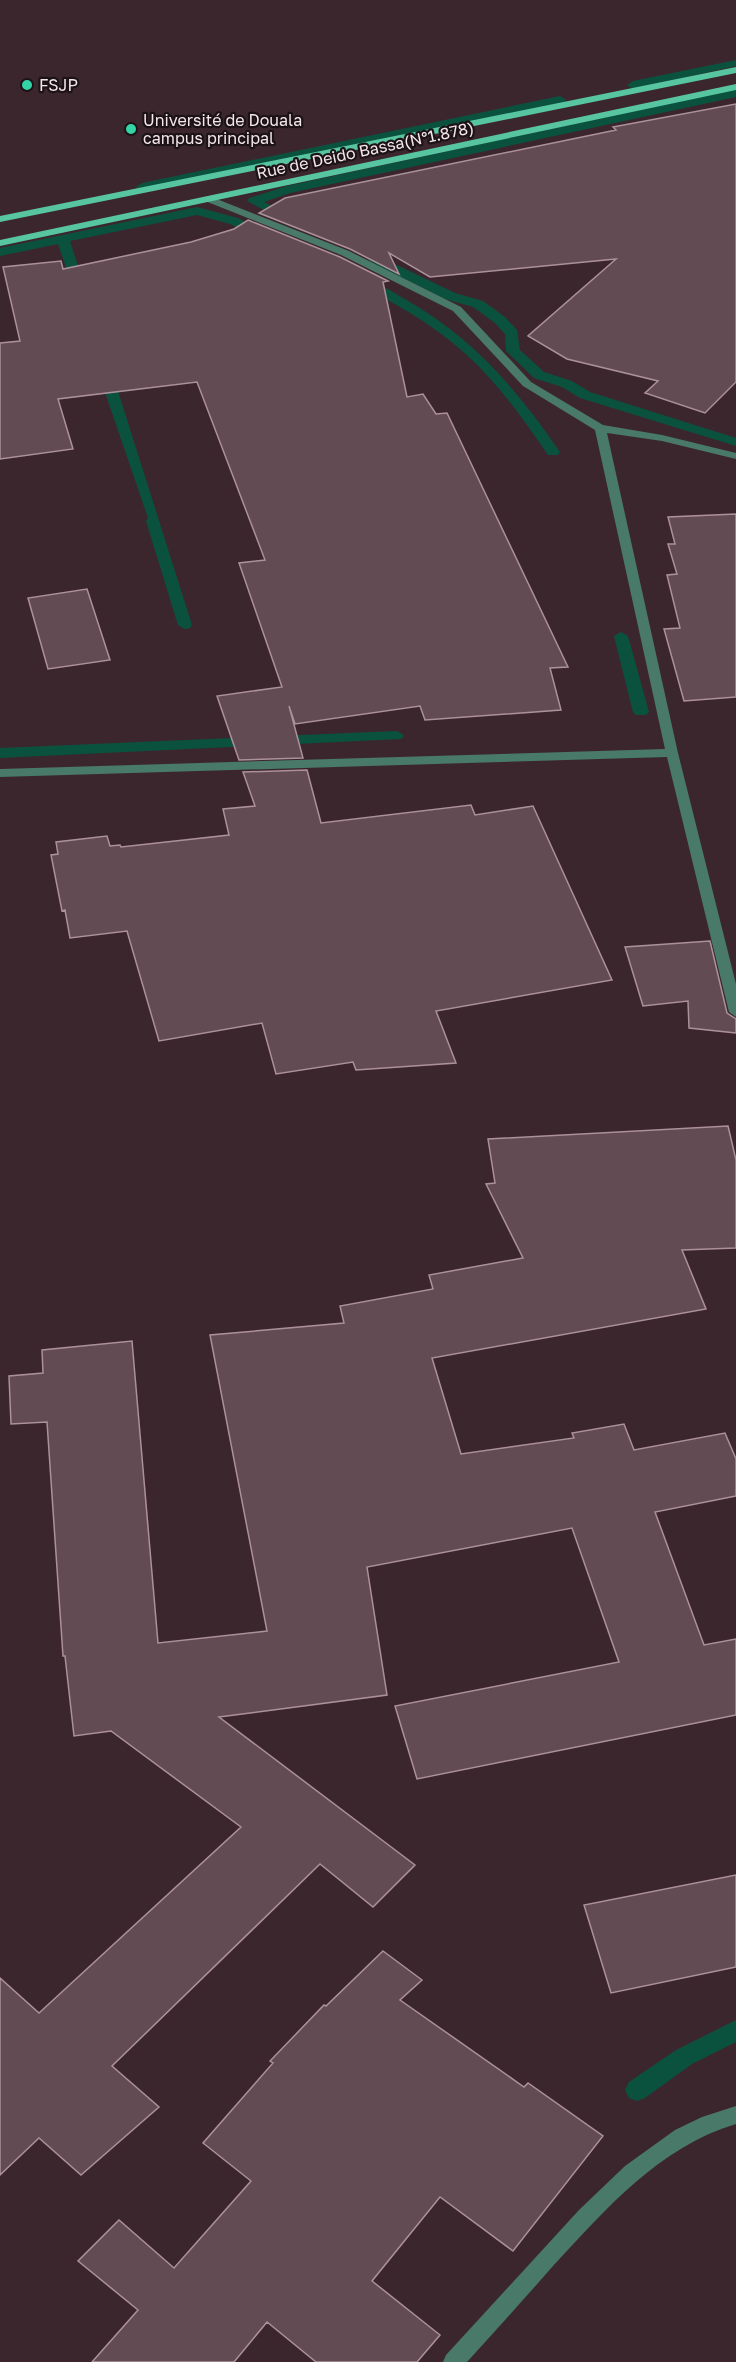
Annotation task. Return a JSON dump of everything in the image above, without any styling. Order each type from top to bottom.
[{"type":"main road","points":[[0,219],[736,70]]},
{"type":"main road","name":"Rue de Deido Bassa(N°1.878)","points":[[0,243],[736,87]]},
{"type":"street","points":[[209,199],[345,253],[457,309],[526,384],[600,428],[662,438],[736,456]]},
{"type":"street","points":[[600,428],[672,753],[736,1012]]},
{"type":"street","points":[[0,773],[672,753]]},
{"type":"street","points":[[453,2362],[608,2192],[657,2153],[715,2119],[736,2115]]},
{"type":"building","points":[[736,104],[736,382],[705,413],[645,393],[658,381],[567,359],[528,336],[616,259],[430,277],[389,253],[399,274],[350,249],[259,213],[285,198],[616,130],[613,127]]},
{"type":"building","points":[[248,220],[340,257],[388,281],[383,282],[407,397],[423,394],[436,414],[447,413],[568,667],[550,668],[561,710],[425,720],[420,706],[295,724],[289,706],[303,758],[239,760],[217,696],[282,687],[239,563],[265,560],[197,382],[58,399],[73,449],[0,459],[0,343],[20,341],[3,267],[61,261],[63,269],[191,242],[234,229]]},
{"type":"building","points":[[736,514],[736,697],[684,701],[664,629],[680,628],[667,575],[677,574],[668,544],[675,544],[668,517]]},
{"type":"building","points":[[87,589],[110,660],[48,669],[28,598]]},
{"type":"building","points":[[307,770],[321,823],[471,805],[475,815],[533,806],[612,980],[436,1011],[456,1063],[356,1070],[353,1062],[276,1074],[262,1023],[159,1041],[127,931],[70,938],[51,855],[58,854],[56,842],[107,836],[110,846],[120,845],[121,847],[229,835],[223,809],[255,806],[243,772]]},
{"type":"building","points":[[710,941],[727,1013],[736,1019],[736,1033],[689,1028],[688,1001],[643,1006],[625,947]]},
{"type":"building","points":[[728,1126],[736,1160],[736,1248],[682,1250],[706,1309],[432,1358],[461,1454],[574,1438],[572,1433],[624,1424],[634,1450],[725,1433],[736,1459],[736,1496],[655,1512],[704,1645],[736,1639],[736,1715],[417,1779],[395,1706],[619,1662],[572,1528],[367,1567],[387,1695],[219,1717],[415,1865],[373,1907],[320,1864],[112,2066],[159,2107],[81,2175],[39,2138],[0,2175],[0,1978],[39,2013],[241,1827],[111,1731],[74,1736],[65,1656],[63,1656],[47,1422],[11,1424],[9,1376],[43,1373],[42,1350],[132,1341],[158,1643],[267,1631],[210,1335],[344,1323],[340,1306],[433,1289],[429,1275],[523,1258],[486,1184],[495,1183],[488,1139]]},
{"type":"building","points":[[736,1875],[736,1967],[611,1993],[584,1905]]},
{"type":"building","points":[[383,1951],[422,1980],[400,2000],[524,2087],[528,2083],[603,2136],[513,2251],[440,2197],[372,2281],[440,2335],[417,2362],[316,2362],[267,2322],[234,2362],[92,2362],[138,2310],[78,2261],[119,2220],[174,2268],[251,2181],[203,2143],[273,2063],[270,2061],[324,2005],[326,2006]]},
{"type":"waterway","points":[[633,85],[736,63]]},
{"type":"waterway","points":[[289,219],[253,201],[287,190],[736,93]]},
{"type":"waterway","points":[[142,187],[560,100]]},
{"type":"waterway","points":[[0,252],[197,211],[234,221],[263,234]]},
{"type":"waterway","points":[[63,239],[80,291]]},
{"type":"waterway","points":[[374,258],[450,296],[478,304],[500,320],[512,333],[513,351],[539,375],[567,384],[585,395],[736,442]]},
{"type":"waterway","points":[[364,282],[416,311],[465,346],[501,383],[553,452]]},
{"type":"waterway","points":[[104,369],[121,421]]},
{"type":"waterway","points":[[123,425],[152,515]]},
{"type":"waterway","points":[[153,521],[185,625]]},
{"type":"waterway","points":[[621,636],[641,712]]},
{"type":"waterway","points":[[0,753],[396,736]]},
{"type":"waterway","points":[[637,2090],[684,2057],[736,2030]]},
{"type":"place","name":"FSJP","points":[[27,85]]},
{"type":"place","name":"Université de Douala campus principal","points":[[131,129]]}]
